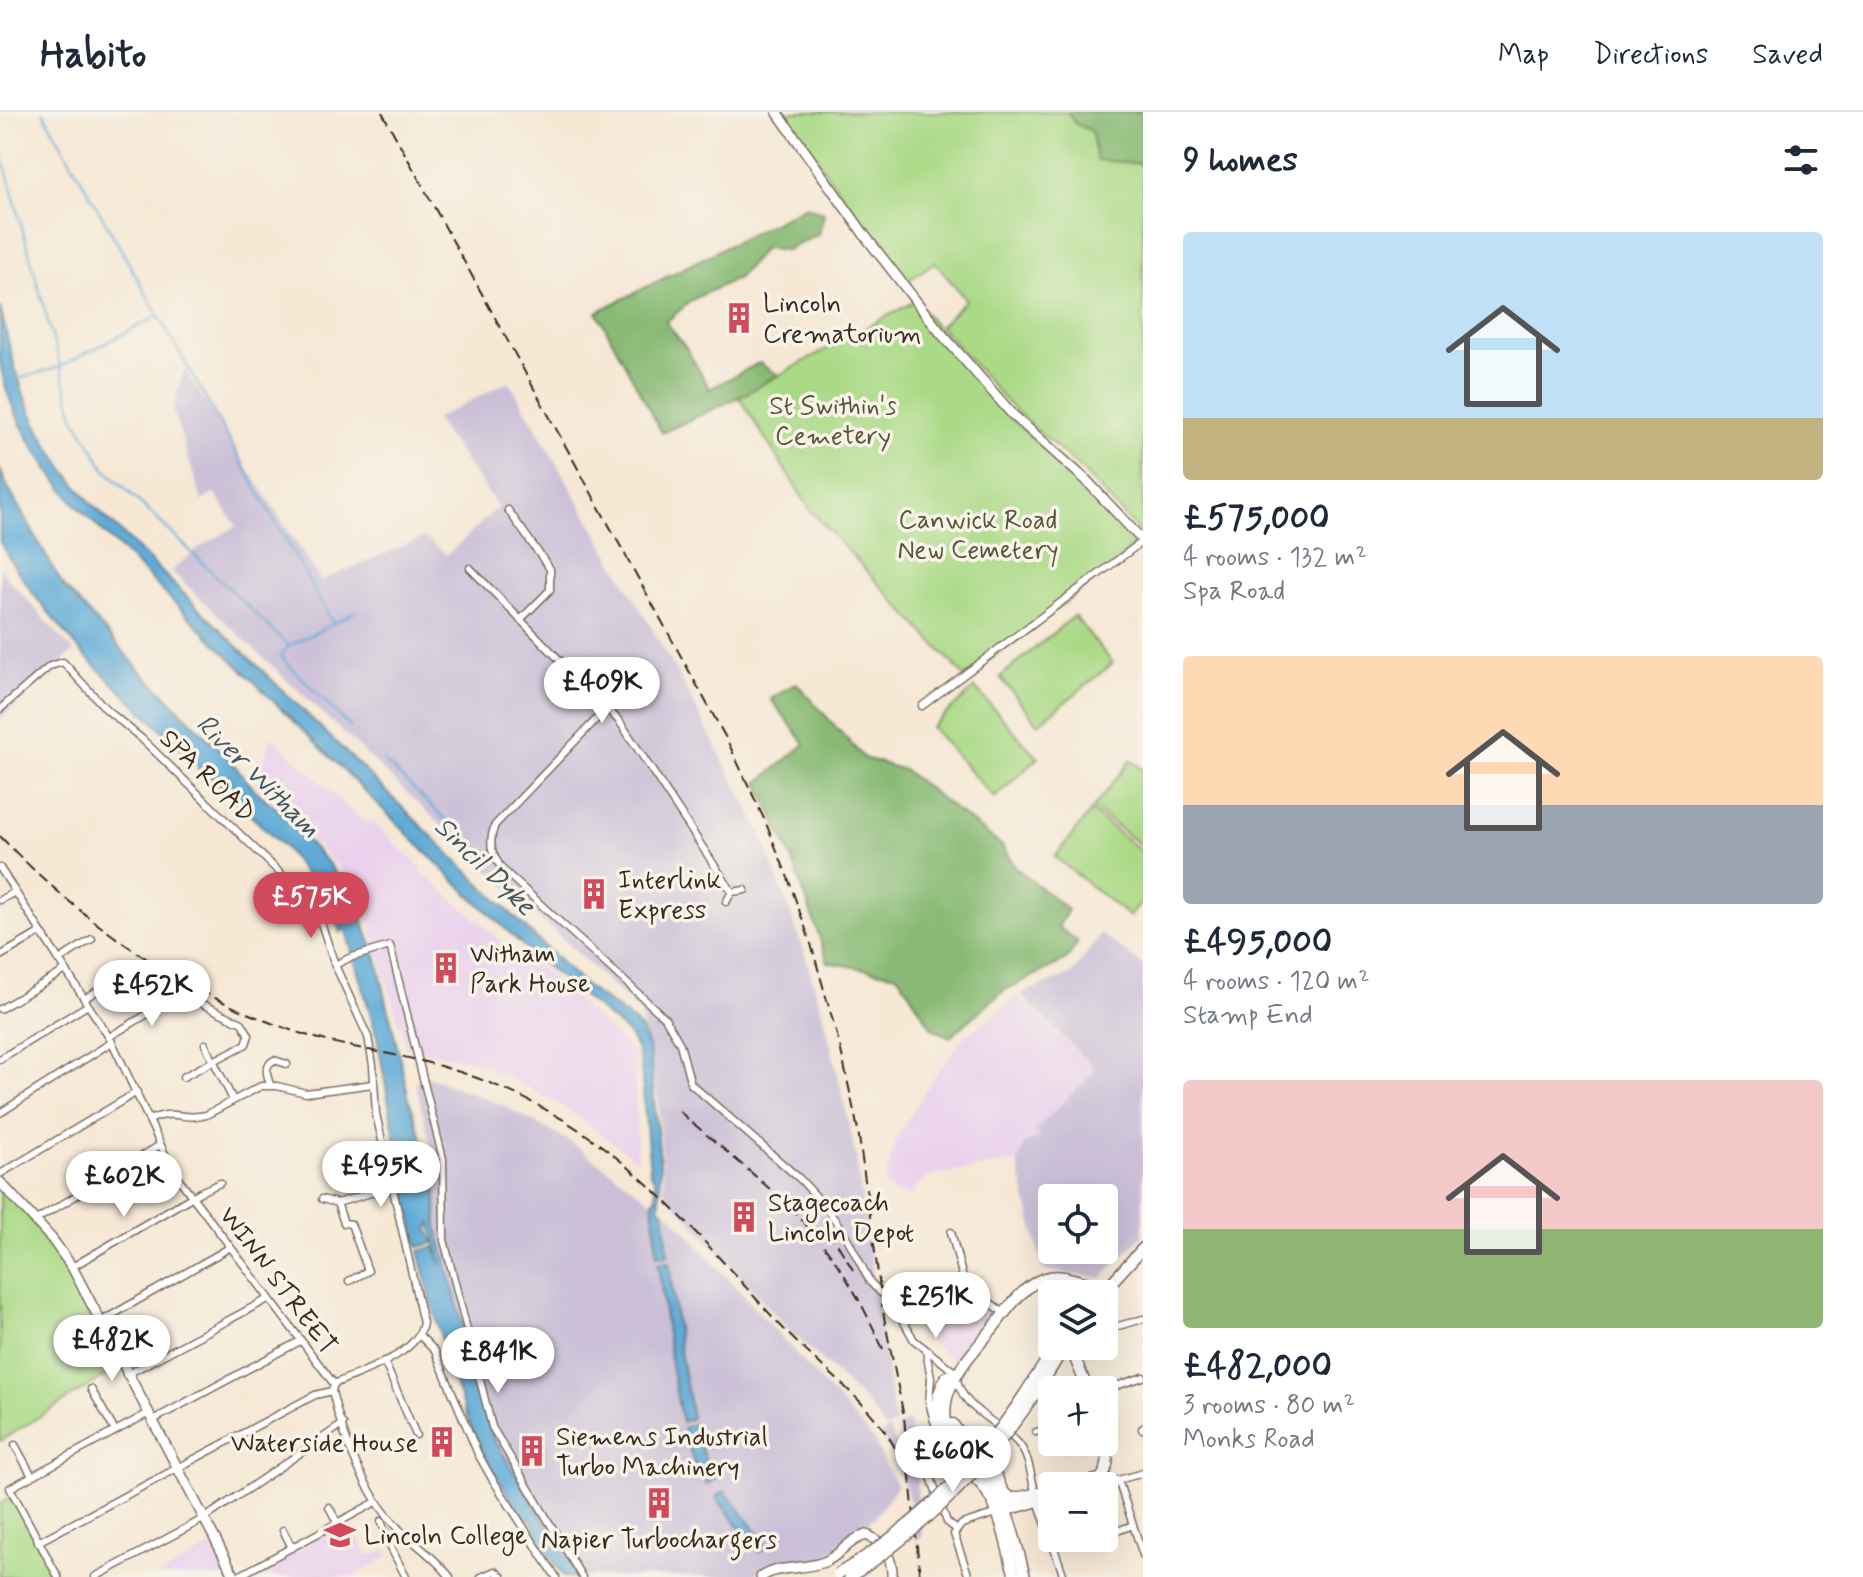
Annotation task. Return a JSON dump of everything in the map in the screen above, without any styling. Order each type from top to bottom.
[{"type":"main road","points":[[777,112],[866,237],[940,332],[1013,415],[1086,480],[1143,541]]},
{"type":"main road","points":[[0,1182],[36,1220],[72,1267],[126,1375],[236,1577]]},
{"type":"main road","points":[[1114,1280],[1143,1248]]},
{"type":"main road","points":[[1042,1280],[1053,1276],[1079,1280]]},
{"type":"main road","points":[[1015,1577],[1002,1505],[1004,1494],[993,1469],[957,1433],[945,1404],[956,1373],[1026,1288],[1038,1281]]},
{"type":"main road","points":[[840,1576],[901,1541],[956,1493],[1000,1445],[1049,1360]]},
{"type":"main road","points":[[1036,1384],[1058,1360]]},
{"type":"main road","points":[[1075,1360],[1083,1376]]},
{"type":"main road","points":[[1052,1368],[1066,1363],[1079,1367]]},
{"type":"main road","points":[[956,1373],[946,1377],[940,1388],[935,1424],[954,1459],[1002,1505],[1025,1577]]},
{"type":"main road","points":[[1002,1505],[1038,1500]]},
{"type":"main road","points":[[761,1577],[774,1571],[799,1569],[827,1561],[867,1535],[885,1550],[892,1567],[892,1577]]},
{"type":"street","points":[[508,510],[550,569],[550,590],[520,620]]},
{"type":"street","points":[[922,706],[1143,541]]},
{"type":"street","points":[[470,568],[620,722],[732,892]]},
{"type":"street","name":"SPA ROAD","points":[[0,709],[50,666],[63,662],[107,710],[142,739],[314,903],[335,965],[366,1031],[373,1059],[376,1114],[422,1311],[420,1336]]},
{"type":"street","points":[[607,708],[495,825],[490,837],[492,853],[502,869],[665,1018],[680,1044],[691,1084],[800,1179],[825,1206],[845,1234],[870,1282],[896,1308],[914,1340],[956,1373],[958,1387],[970,1405],[1021,1447],[1038,1500]]},
{"type":"street","name":"WINN STREET","points":[[0,868],[110,1040],[173,1171],[333,1388],[367,1488],[384,1518]]},
{"type":"street","points":[[732,892],[745,890]]},
{"type":"street","points":[[0,900],[15,892]]},
{"type":"street","points":[[726,902],[732,892]]},
{"type":"street","points":[[0,956],[41,932]]},
{"type":"street","points":[[59,960],[92,939]]},
{"type":"street","points":[[335,965],[390,946],[443,1159],[444,1240],[492,1427],[582,1577]]},
{"type":"street","points":[[0,1059],[139,965]]},
{"type":"street","points":[[0,1009],[66,970]]},
{"type":"street","points":[[0,1113],[181,994],[242,1023],[249,1035],[246,1044],[183,1077]]},
{"type":"street","points":[[205,1044],[233,1100]]},
{"type":"street","points":[[270,1085],[266,1069],[268,1064],[274,1060],[287,1064]]},
{"type":"street","points":[[149,1120],[175,1112],[196,1118],[206,1115],[261,1086],[306,1093],[373,1084]]},
{"type":"street","points":[[0,1174],[137,1092]]},
{"type":"street","points":[[36,1220],[160,1145]]},
{"type":"street","points":[[72,1267],[220,1183]]},
{"type":"street","points":[[322,1199],[337,1203],[391,1187]]},
{"type":"street","points":[[337,1203],[344,1223],[351,1224],[368,1271],[349,1281]]},
{"type":"street","points":[[951,1232],[964,1282],[1005,1314]]},
{"type":"street","points":[[100,1322],[229,1248]]},
{"type":"street","points":[[126,1375],[268,1299]]},
{"type":"street","points":[[1118,1326],[1143,1319]]},
{"type":"street","points":[[38,1542],[410,1347],[420,1336],[435,1351],[478,1454],[556,1577]]},
{"type":"street","points":[[58,1577],[10,1488],[115,1431],[300,1341]]},
{"type":"street","points":[[926,1351],[931,1378],[929,1402],[935,1424]]},
{"type":"street","points":[[384,1361],[416,1435]]},
{"type":"street","points":[[1118,1385],[1143,1377]]},
{"type":"street","points":[[91,1389],[115,1431]]},
{"type":"street","points":[[95,1577],[205,1518],[343,1424]]},
{"type":"street","points":[[15,1445],[32,1476]]},
{"type":"street","points":[[942,1462],[932,1475],[932,1480],[947,1522],[956,1529]]},
{"type":"street","points":[[1143,1473],[1118,1480],[1133,1525],[1140,1534],[1143,1555]]},
{"type":"street","points":[[236,1577],[376,1502]]},
{"type":"street","points":[[956,1529],[1002,1505]]},
{"type":"street","points":[[329,1507],[338,1524]]},
{"type":"street","points":[[384,1518],[393,1552],[406,1577]]},
{"type":"street","points":[[384,1518],[437,1561],[450,1577]]},
{"type":"street","points":[[1118,1531],[1133,1525]]},
{"type":"street","points":[[956,1529],[955,1539],[969,1577]]},
{"type":"street","points":[[283,1530],[292,1548]]},
{"type":"street","points":[[1056,1552],[1064,1577]]},
{"type":"street","points":[[481,1577],[495,1571],[502,1577]]},
{"type":"shaded area","points":[[184,369],[321,581],[424,537],[447,555],[498,507],[435,419],[509,381],[678,674],[762,835],[805,954],[826,1025],[855,1150],[895,1425],[885,1428],[865,1401],[788,1329],[664,1191],[658,1098],[640,1012],[171,571],[202,546],[237,526],[214,493],[202,501],[173,411]]},
{"type":"shaded area","points":[[0,567],[74,651],[0,719]]},
{"type":"shaded area","points":[[272,737],[365,823],[372,821],[421,868],[422,873],[520,957],[529,956],[635,1054],[637,1160],[565,1108],[522,1084],[471,1061],[406,1047],[367,910],[339,868],[256,785]]},
{"type":"shaded area","points":[[1101,934],[1143,965],[1143,1235],[1118,1261],[1118,1184],[1038,1184],[1038,1249],[1018,1164],[1024,1144],[1041,1137],[1034,1131],[1096,1070],[1020,994],[1072,974]]},
{"type":"shaded area","points":[[1018,996],[1095,1070],[1035,1130],[1042,1138],[1025,1161],[933,1175],[910,1196],[891,1192],[891,1188],[884,1187],[896,1139],[931,1081],[963,1038]]},
{"type":"shaded area","points":[[428,1077],[500,1104],[566,1139],[671,1215],[873,1439],[897,1486],[876,1516],[823,1558],[759,1570],[756,1577],[579,1577],[492,1436],[487,1422],[437,1226],[437,1168],[415,1082]]},
{"type":"shaded area","points":[[1042,1264],[1115,1264],[1102,1278],[1043,1270]]},
{"type":"shaded area","points":[[966,1291],[995,1310],[997,1318],[965,1355],[952,1359],[917,1331],[914,1315],[951,1308]]},
{"type":"shaded area","points":[[909,1421],[923,1537],[915,1541],[911,1507],[904,1484],[881,1434],[889,1429],[905,1463],[897,1427]]},
{"type":"shaded area","name":"Lincoln College","points":[[351,1520],[367,1556],[386,1550],[389,1556],[352,1577],[262,1577],[258,1571]]},
{"type":"shaded area","points":[[213,1545],[232,1577],[157,1577]]},
{"type":"green space","points":[[782,112],[1099,112],[1143,155],[1143,536],[1085,473],[1009,405],[940,326],[966,300],[935,262],[906,282]]},
{"type":"green space","points":[[1068,112],[1143,112],[1143,164],[1097,160],[1091,131],[1074,123]]},
{"type":"green space","points":[[806,206],[824,213],[819,234],[786,250],[764,248],[738,278],[693,299],[666,322],[686,348],[710,389],[759,363],[778,375],[662,433],[597,312]]},
{"type":"green space","name":"Canwick Road New Cemetery","points":[[915,301],[1012,419],[1087,486],[1137,541],[1117,563],[966,678],[811,511],[739,397]]},
{"type":"green space","points":[[1074,616],[1113,663],[1038,724],[1000,677]]},
{"type":"green space","points":[[796,683],[864,758],[904,770],[1002,846],[1016,868],[1068,910],[1058,927],[1078,942],[1066,960],[1003,991],[950,1037],[932,1028],[898,975],[828,962],[793,861],[758,783],[805,744],[771,699]]},
{"type":"green space","points":[[975,688],[1038,758],[994,798],[931,727]]},
{"type":"green space","points":[[1131,760],[1143,770],[1143,847],[1093,808]]},
{"type":"green space","points":[[1091,811],[1143,853],[1143,900],[1130,917],[1055,857]]},
{"type":"green space","points":[[0,1180],[65,1265],[110,1357],[107,1367],[113,1371],[0,1441]]},
{"type":"green space","points":[[12,1497],[57,1577],[0,1577],[0,1504]]},
{"type":"water","points":[[0,307],[16,371],[32,413],[58,461],[91,503],[585,986],[641,1029],[649,1049],[660,1161],[660,1208],[664,1211],[668,1255],[657,1256],[653,1200],[656,1198],[655,1180],[650,1172],[641,1066],[628,1033],[535,957],[452,878],[78,507],[28,438],[10,398],[0,358]]},
{"type":"water","points":[[0,469],[62,584],[253,788],[292,822],[329,864],[356,903],[377,959],[409,1099],[436,1185],[437,1226],[487,1422],[492,1436],[579,1577],[564,1577],[537,1538],[530,1518],[525,1520],[490,1465],[463,1407],[419,1251],[435,1247],[441,1265],[431,1223],[428,1229],[434,1243],[418,1247],[377,1036],[345,928],[340,933],[336,917],[338,912],[285,848],[206,773],[200,775],[197,764],[84,655],[34,595],[0,542]]},
{"type":"water","points":[[669,1262],[692,1418],[682,1422],[658,1263]]},
{"type":"water","points":[[694,1424],[704,1457],[716,1478],[707,1485],[693,1461],[683,1428]]},
{"type":"water","points":[[725,1491],[767,1545],[759,1552],[716,1497]]},
{"type":"waterway","points":[[43,112],[333,623]]},
{"type":"waterway","points":[[0,147],[74,416],[105,469],[289,646]]},
{"type":"waterway","points":[[18,379],[59,367],[158,316]]},
{"type":"waterway","points":[[351,728],[280,656],[289,646],[357,611]]},
{"type":"waterway","name":"Sincil Dyke","points":[[382,759],[449,823]]},
{"type":"railway","points":[[382,112],[727,740],[788,878],[811,944],[840,1046],[858,1130],[884,1317],[904,1417],[920,1577]]},
{"type":"railway","points":[[0,836],[33,869],[105,930],[144,957],[225,1003],[312,1037],[401,1056],[476,1078],[522,1097],[574,1126],[608,1151],[669,1205],[798,1344],[866,1408],[894,1446],[904,1467]]},
{"type":"railway","points":[[679,1111],[768,1187],[817,1237],[854,1291],[883,1349]]},
{"type":"railway","points":[[828,1229],[855,1273]]},
{"type":"place","name":"Lincoln Crematorium","points":[[739,318]]},
{"type":"place","name":"Interlink Express","points":[[594,894]]},
{"type":"place","name":"Witham Park House","points":[[446,968]]},
{"type":"place","name":"Stagecoach Lincoln Depot","points":[[744,1217]]},
{"type":"place","name":"Waterside House","points":[[442,1442]]},
{"type":"place","name":"Siemens Industrial Turbo Machinery","points":[[532,1451]]},
{"type":"place","name":"Napier Turbochargers","points":[[659,1503]]},
{"type":"place","name":"Lincoln College","points":[[340,1535]]},
{"type":"park label","name":"St Swithin's Cemetery","points":[[833,420]]},
{"type":"water label","name":"River Witham","points":[[259,775]]}]
